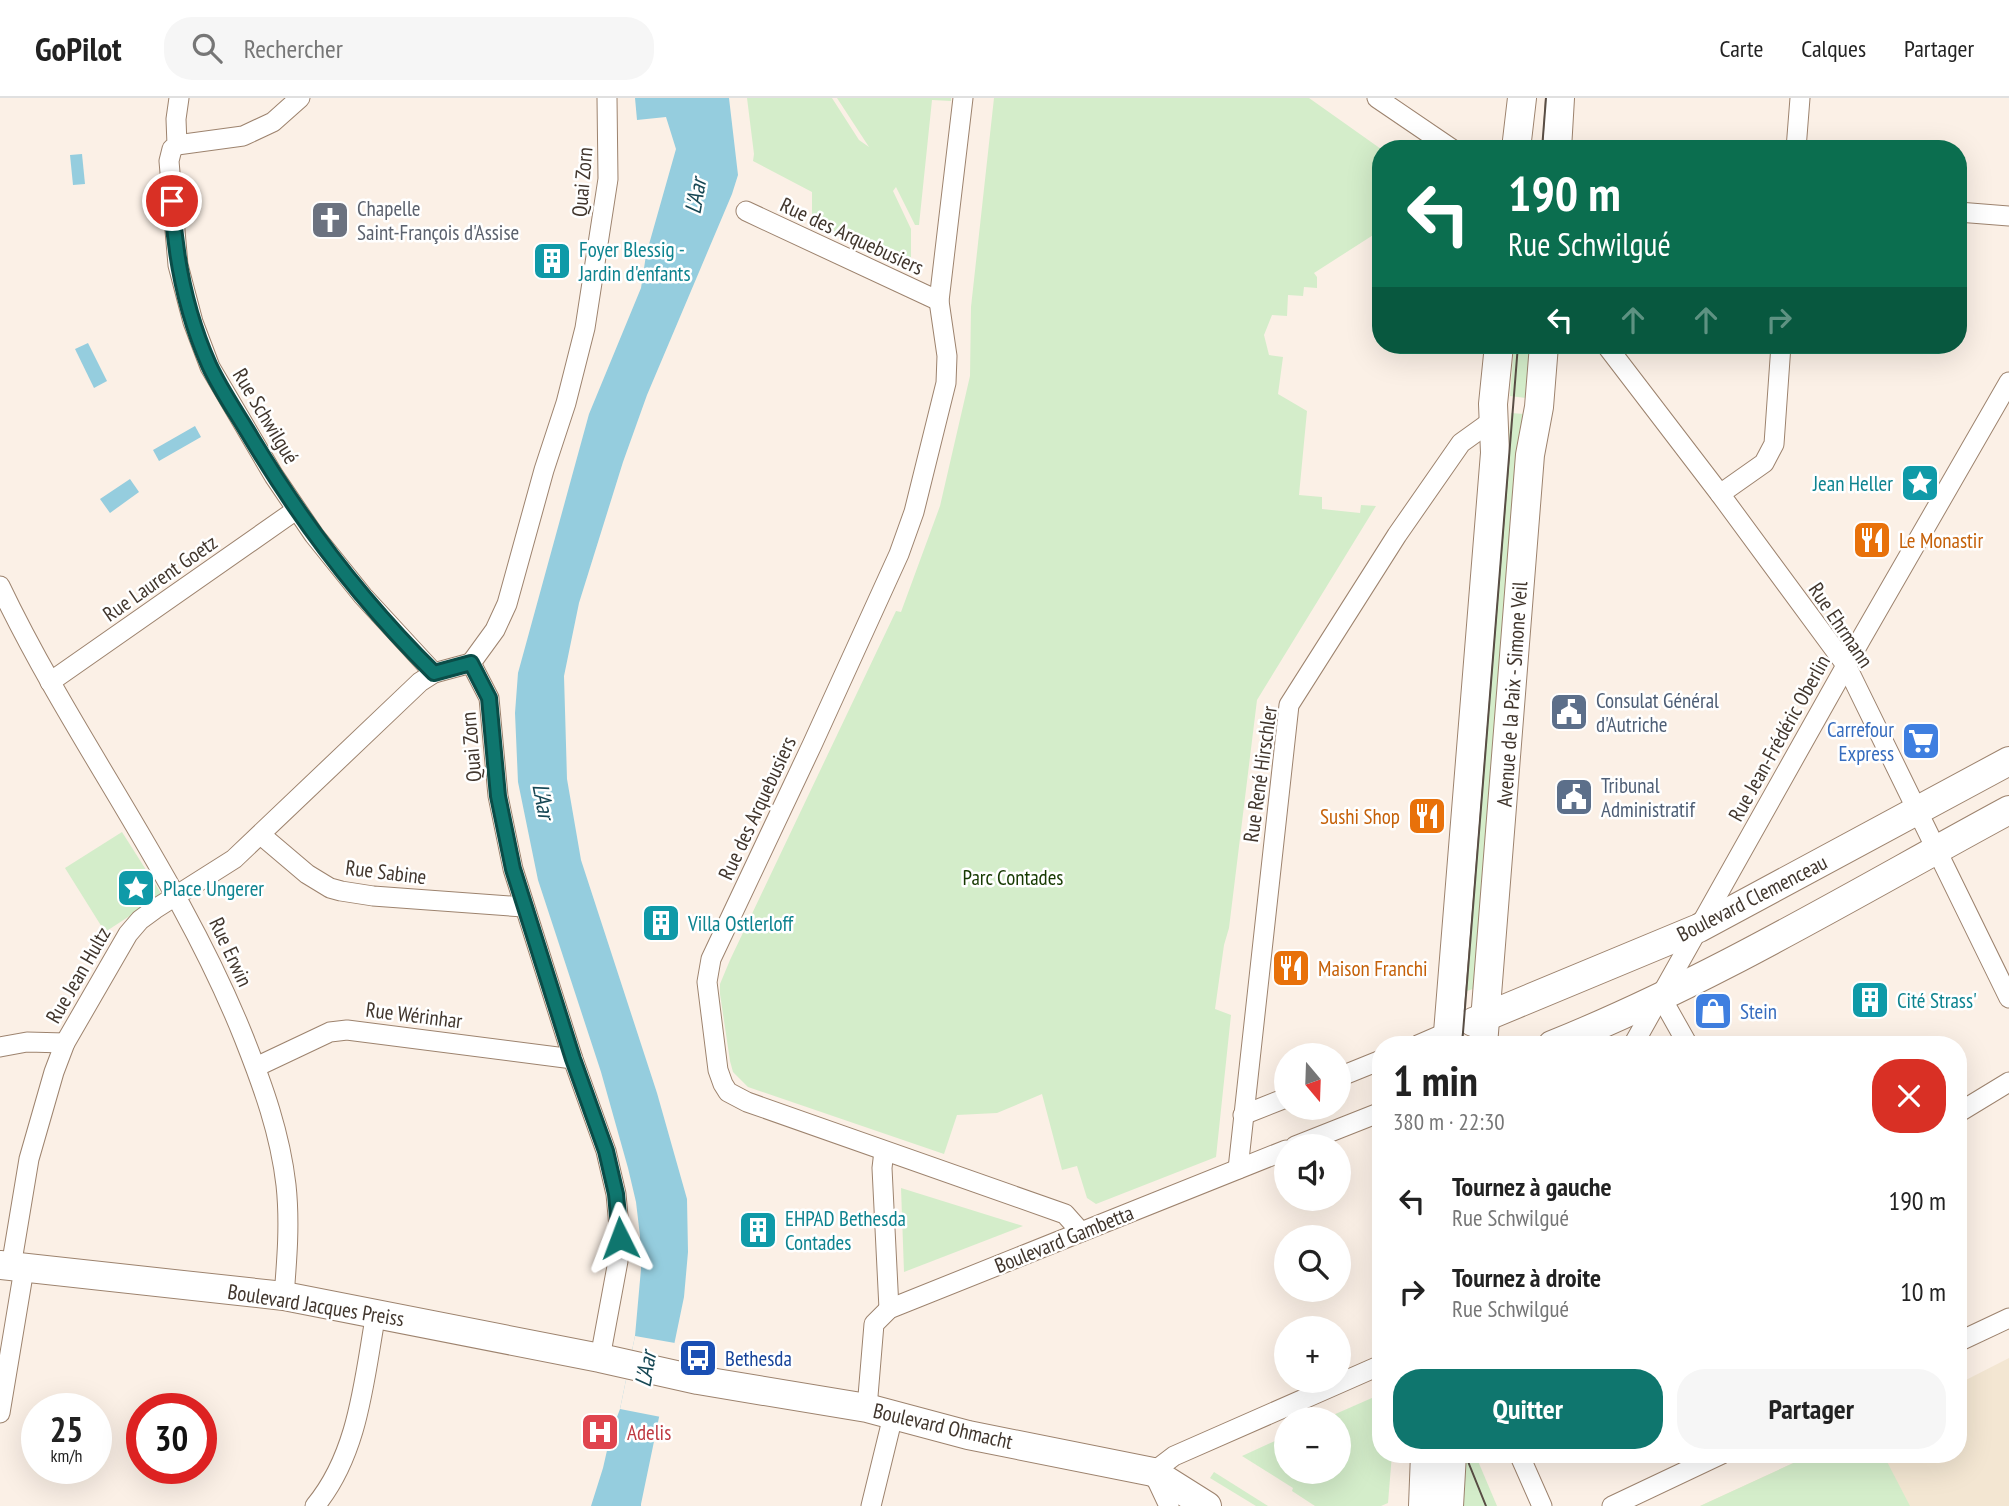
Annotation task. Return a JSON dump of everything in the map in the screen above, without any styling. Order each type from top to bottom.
[{"type":"main road","points":[[1517,140],[1522,98]]},
{"type":"main road","points":[[1558,140],[1560,98]]},
{"type":"main road","name":"Avenue de la Paix - Simone Veil","points":[[1448,1036],[1495,453],[1493,420],[1498,354]]},
{"type":"main road","name":"Avenue de la Paix - Simone Veil","points":[[1485,1031],[1530,455],[1539,407],[1543,354]]},
{"type":"main road","name":"Boulevard Clemenceau","points":[[1485,1031],[1699,928],[2009,761]]},
{"type":"main road","name":"Boulevard Clemenceau","points":[[1574,1036],[1616,1019],[1723,966],[2009,810]]},
{"type":"main road","points":[[1462,1036],[1485,1031]]},
{"type":"main road","name":"Boulevard Jacques Preiss","points":[[12,1267],[284,1296],[629,1366]]},
{"type":"main road","name":"Boulevard Ohmacht","points":[[629,1366],[880,1412],[968,1434],[1153,1472],[1208,1506]]},
{"type":"main road","points":[[1423,1506],[1425,1463]]},
{"type":"main road","points":[[1449,1506],[1451,1463]]},
{"type":"street","name":"Rue Schwilgué","points":[[179,98],[176,119],[177,145],[172,149],[169,161],[174,239],[193,322],[210,368],[296,510],[363,596],[434,673]]},
{"type":"street","points":[[177,145],[243,136],[273,122],[300,98]]},
{"type":"street","name":"Quai Zorn","points":[[600,1358],[618,1261],[619,1215],[612,1175],[523,907],[502,820],[489,698],[471,663],[495,630],[507,604],[585,328],[608,178],[607,98]]},
{"type":"street","name":"Rue des Arquebusiers","points":[[964,98],[939,301],[947,356],[946,383],[914,512],[899,554],[711,959],[707,982],[718,1070],[728,1092],[747,1102],[1065,1214],[1081,1232]]},
{"type":"street","points":[[1377,98],[1439,140]]},
{"type":"street","points":[[1797,140],[1800,98]]},
{"type":"street","name":"Rue des Arquebusiers","points":[[746,211],[939,301]]},
{"type":"street","points":[[1967,213],[2009,216]]},
{"type":"street","name":"Rue Ehrmann","points":[[1613,354],[1846,666],[2009,998]]},
{"type":"street","points":[[1720,494],[1764,463],[1774,444],[1780,354]]},
{"type":"street","name":"Rue Jean-Frédéric Oberlin","points":[[1638,1036],[2009,382]]},
{"type":"street","name":"Rue René Hirschler","points":[[1243,1115],[1289,705],[1403,525],[1461,443],[1493,420]]},
{"type":"street","name":"Rue Laurent Goetz","points":[[50,682],[296,510]]},
{"type":"street","name":"Rue Erwin","points":[[0,586],[50,682],[177,896],[210,959],[256,1067],[276,1130],[286,1184],[288,1236],[284,1296]]},
{"type":"street","points":[[434,673],[471,663]]},
{"type":"street","name":"Rue Jean Hultz","points":[[0,1413],[12,1267],[36,1132],[65,1043],[128,933],[140,920],[234,859],[420,682],[434,673]]},
{"type":"street","name":"Rue Sabine","points":[[261,835],[307,874],[330,888],[373,896],[523,907]]},
{"type":"street","points":[[1661,997],[1683,1036]]},
{"type":"street","name":"Rue Wérinhar","points":[[256,1067],[330,1032],[347,1030],[573,1059]]},
{"type":"street","points":[[0,1047],[27,1042],[65,1043]]},
{"type":"street","points":[[1351,1072],[1372,1064]]},
{"type":"street","points":[[1967,1108],[2009,1082]]},
{"type":"street","points":[[1238,1169],[1243,1115],[1274,1103]]},
{"type":"street","points":[[1325,1134],[1372,1116]]},
{"type":"street","points":[[871,1506],[884,1450],[874,1324],[889,1309],[882,1168],[884,1151]]},
{"type":"street","name":"Boulevard Gambetta","points":[[889,1309],[1274,1155]]},
{"type":"street","points":[[314,1506],[332,1480],[357,1419],[376,1314]]},
{"type":"street","points":[[1967,1338],[2009,1318]]},
{"type":"street","points":[[1169,1506],[1153,1472],[1174,1456],[1372,1369]]},
{"type":"street","points":[[1523,1463],[1542,1506]]},
{"type":"street","points":[[1612,1506],[1690,1463]]},
{"type":"shaded area","points":[[2009,1358],[2009,1506],[1700,1506],[1793,1463],[1967,1463],[1967,1379]]},
{"type":"green space","points":[[747,98],[832,98],[859,140],[869,147],[837,98],[951,98],[951,101],[932,100],[919,225],[915,225],[896,187],[893,191],[911,229],[911,267],[812,221],[812,192],[753,161]]},
{"type":"green space","name":"Parc Contades","points":[[994,98],[1309,98],[1372,143],[1372,236],[1314,273],[1317,277],[1317,288],[1304,287],[1303,296],[1288,295],[1287,316],[1272,315],[1264,335],[1269,355],[1283,357],[1278,394],[1307,411],[1299,495],[1322,497],[1322,509],[1360,513],[1361,505],[1376,506],[1257,700],[1229,928],[1215,1009],[1231,1015],[1216,1157],[1096,1204],[1087,1198],[1077,1166],[1062,1170],[1042,1094],[997,1113],[957,1115],[944,1154],[748,1087],[733,1072],[720,994],[720,984],[730,960],[896,611],[901,612],[940,506],[970,376],[971,307]]},
{"type":"green space","points":[[1513,354],[1529,354],[1526,398],[1510,396]]},
{"type":"green space","points":[[1511,413],[1524,414],[1479,987],[1464,992]]},
{"type":"green space","points":[[122,832],[162,895],[105,932],[65,868]]},
{"type":"green space","points":[[901,1188],[1023,1226],[904,1272]]},
{"type":"green space","points":[[1372,1398],[1372,1463],[1391,1463],[1388,1503],[1381,1506],[1315,1506],[1292,1491],[1293,1488],[1287,1484],[1351,1484],[1351,1407]]},
{"type":"green space","points":[[1274,1441],[1274,1476],[1242,1456]]},
{"type":"green space","points":[[1458,1463],[1479,1463],[1497,1506],[1455,1506]]},
{"type":"green space","points":[[1793,1463],[1888,1463],[1910,1506],[1700,1506]]},
{"type":"green space","points":[[1214,1472],[1268,1506],[1256,1506],[1210,1478]]},
{"type":"water","name":"L'Aar","points":[[635,98],[729,98],[738,175],[647,395],[623,462],[579,603],[564,676],[567,779],[581,860],[657,1093],[687,1199],[688,1252],[684,1297],[641,1506],[591,1506],[620,1409],[635,1336],[641,1269],[640,1236],[628,1168],[601,1072],[538,880],[518,782],[515,713],[518,673],[589,414],[641,288],[646,255],[676,149],[666,117],[637,120]]},
{"type":"water","points":[[82,154],[85,184],[73,185],[70,155]]},
{"type":"water","points":[[88,343],[107,381],[94,388],[75,349]]},
{"type":"water","points":[[195,426],[201,437],[159,461],[153,450]]},
{"type":"water","points":[[130,479],[139,492],[110,513],[100,499]]},
{"type":"pier","points":[[635,1336],[675,1343],[661,1417],[620,1409]]},
{"type":"tram line","points":[[1543,140],[1546,98]]},
{"type":"tram line","points":[[1463,1036],[1517,354]]},
{"type":"tram line","points":[[1469,1463],[1486,1506]]},
{"type":"place","name":"Chapelle Saint-François d'Assise","points":[[330,220]]},
{"type":"place","name":"Foyer Blessig - Jardin d'enfants","points":[[552,261]]},
{"type":"place","name":"Jean Heller","points":[[1920,483]]},
{"type":"place","name":"Le Monastir","points":[[1872,540]]},
{"type":"place","name":"Consulat Général d'Autriche","points":[[1569,712]]},
{"type":"place","name":"Carrefour Express","points":[[1921,741]]},
{"type":"place","name":"Tribunal Administratif","points":[[1574,797]]},
{"type":"place","name":"Sushi Shop","points":[[1427,816]]},
{"type":"place","name":"Place Ungerer","points":[[136,888]]},
{"type":"place","name":"Villa Ostlerloff","points":[[661,923]]},
{"type":"place","name":"Maison Franchi","points":[[1291,968]]},
{"type":"place","name":"Cité Strass'","points":[[1870,1000]]},
{"type":"place","name":"Stein","points":[[1713,1011]]},
{"type":"place","name":"EHPAD Bethesda Contades","points":[[758,1230]]},
{"type":"place","name":"Bethesda","points":[[698,1358]]},
{"type":"place","name":"Adelis","points":[[600,1432]]},
{"type":"route","points":[[172,201],[174,239],[184,292],[210,368],[285,493],[314,535],[363,596],[434,673],[471,663],[484,685],[491,712],[498,796],[513,869],[573,1059],[606,1151],[616,1194],[620,1238]]}]
